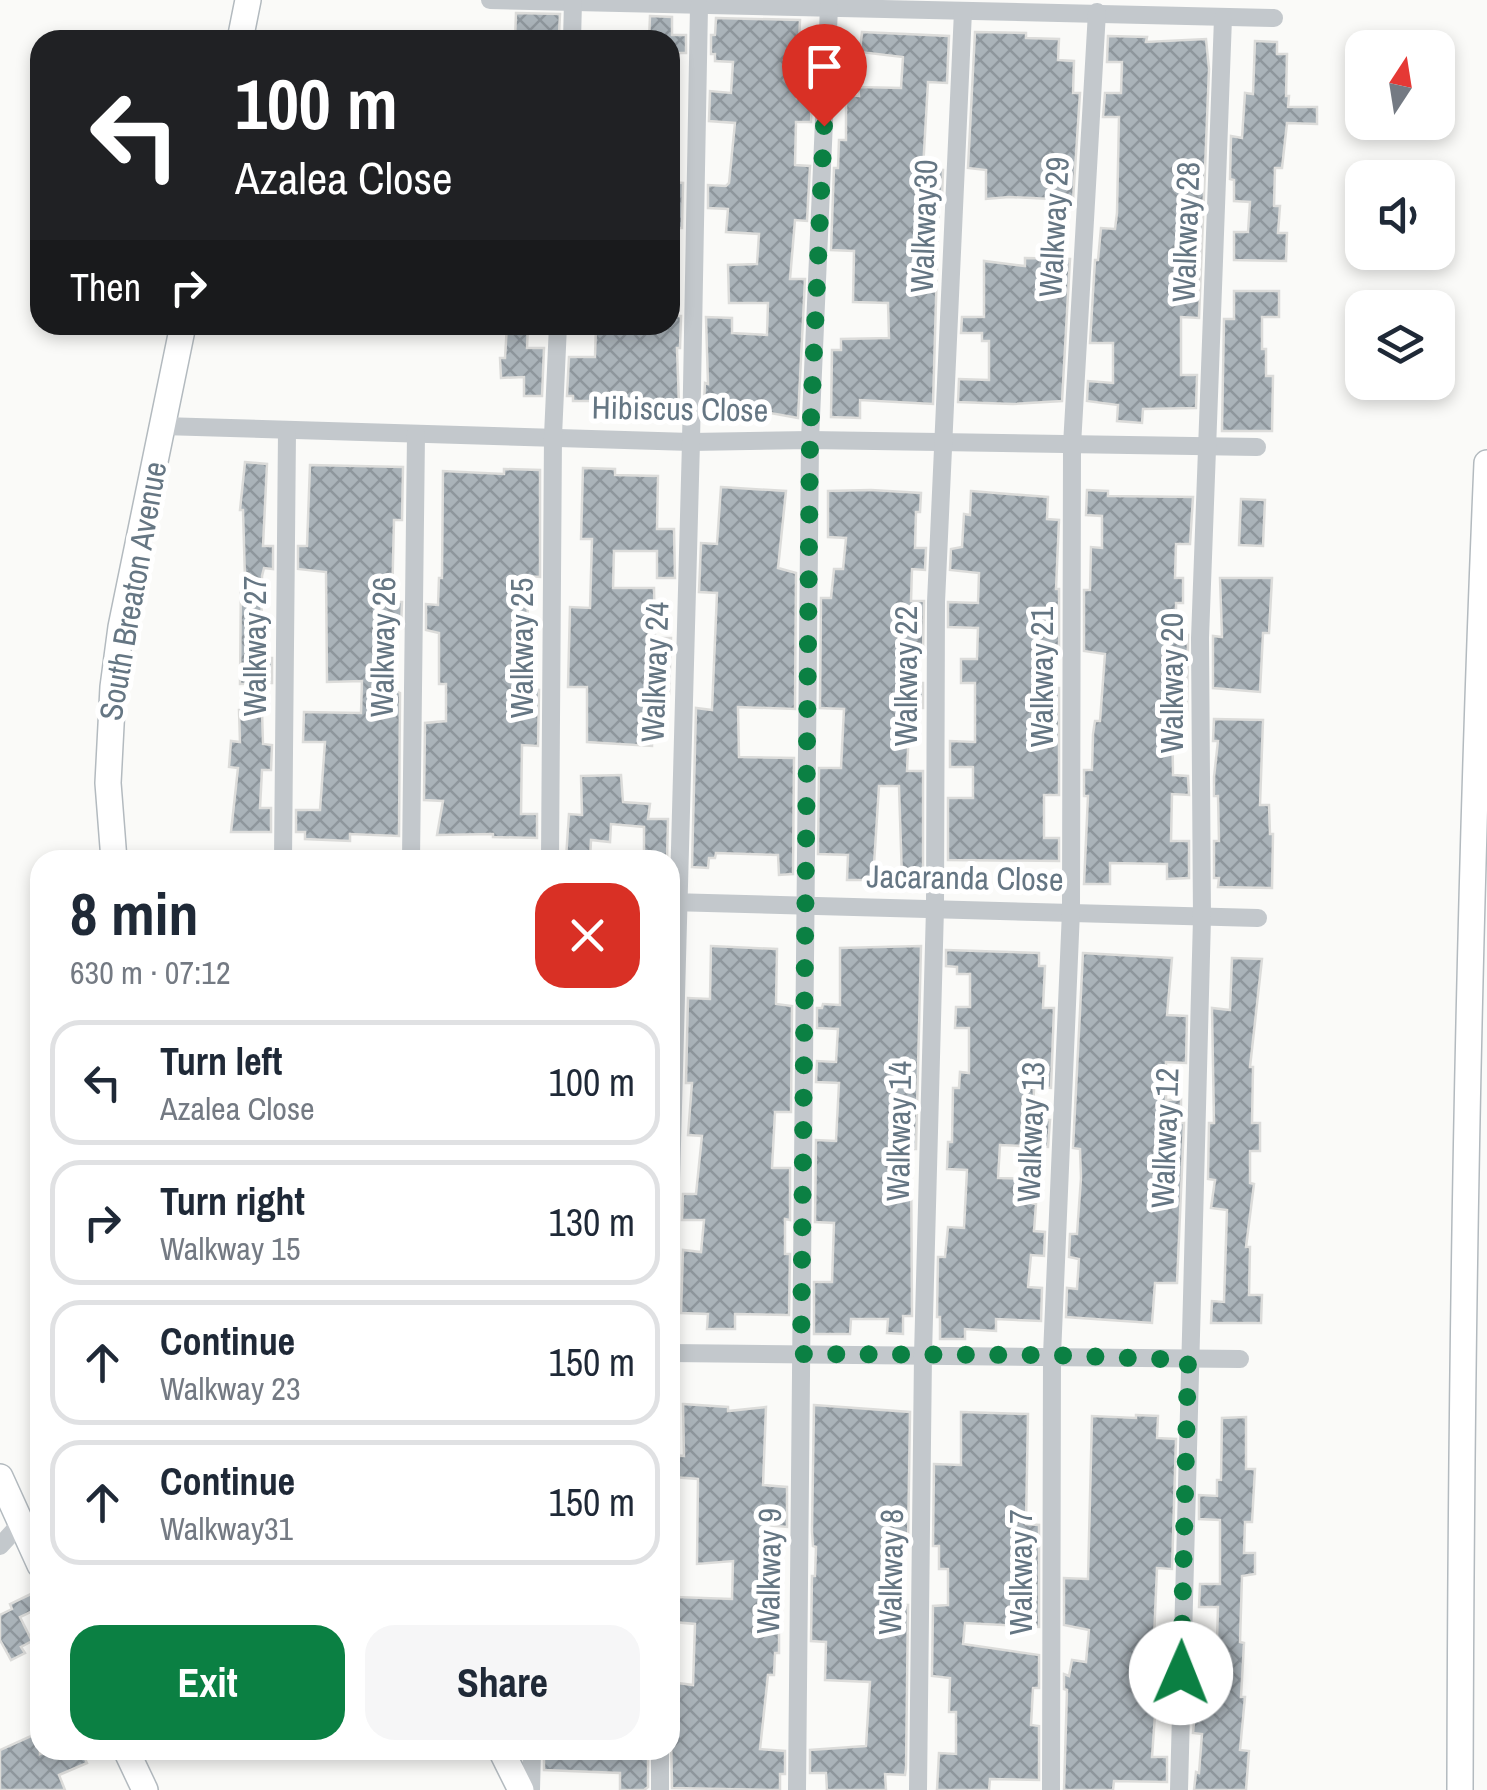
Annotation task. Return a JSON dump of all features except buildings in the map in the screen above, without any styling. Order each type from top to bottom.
[{"type":"main road","points":[[242,30],[248,0]]},
{"type":"main road","name":"South Breaton Avenue","points":[[113,850],[108,783],[113,687],[121,628],[180,335]]},
{"type":"main road","points":[[1460,1790],[1461,1340],[1487,463]]},
{"type":"main road","points":[[0,1478],[30,1541]]},
{"type":"main road","points":[[131,1760],[145,1790]]},
{"type":"main road","points":[[506,1760],[521,1790]]},
{"type":"street","points":[[490,0],[1274,18]]},
{"type":"street","points":[[573,30],[574,2]]},
{"type":"street","name":"Walkway 24","points":[[676,850],[691,442],[699,6]]},
{"type":"street","name":"Walkway 9","points":[[797,1790],[810,440],[829,7]]},
{"type":"street","name":"Walkway30","points":[[945,444],[964,11]]},
{"type":"street","name":"Walkway 29","points":[[1072,445],[1096,12]]},
{"type":"street","name":"Walkway 28","points":[[1209,448],[1223,18]]},
{"type":"street","name":"Walkway 25","points":[[550,850],[553,436],[558,335]]},
{"type":"street","name":"Hibiscus Close","points":[[162,426],[691,442],[810,440],[1257,448]]},
{"type":"street","name":"Walkway 27","points":[[283,850],[286,432]]},
{"type":"street","name":"Walkway 26","points":[[411,850],[416,434]]},
{"type":"street","name":"Walkway 22","points":[[935,908],[936,602],[945,444]]},
{"type":"street","name":"Walkway 21","points":[[1070,910],[1072,445]]},
{"type":"street","name":"Walkway 20","points":[[1202,918],[1200,638],[1209,448]]},
{"type":"street","name":"Jacaranda Close","points":[[680,902],[1258,918]]},
{"type":"street","name":"Walkway 14","points":[[924,1356],[935,908]]},
{"type":"street","name":"Walkway 13","points":[[1052,1355],[1070,910]]},
{"type":"street","name":"Walkway 12","points":[[1179,1790],[1202,918]]},
{"type":"street","points":[[680,1353],[1240,1359]]},
{"type":"street","name":"Walkway 7","points":[[1051,1790],[1052,1355]]},
{"type":"street","name":"Walkway 8","points":[[918,1790],[924,1356]]},
{"type":"street","points":[[0,1546],[22,1522]]},
{"type":"street","points":[[531,1790],[532,1760]]},
{"type":"street","points":[[660,1760],[660,1790]]},
{"type":"route","points":[[824,126],[810,440],[801,1354],[1188,1360],[1181,1673]]}]
